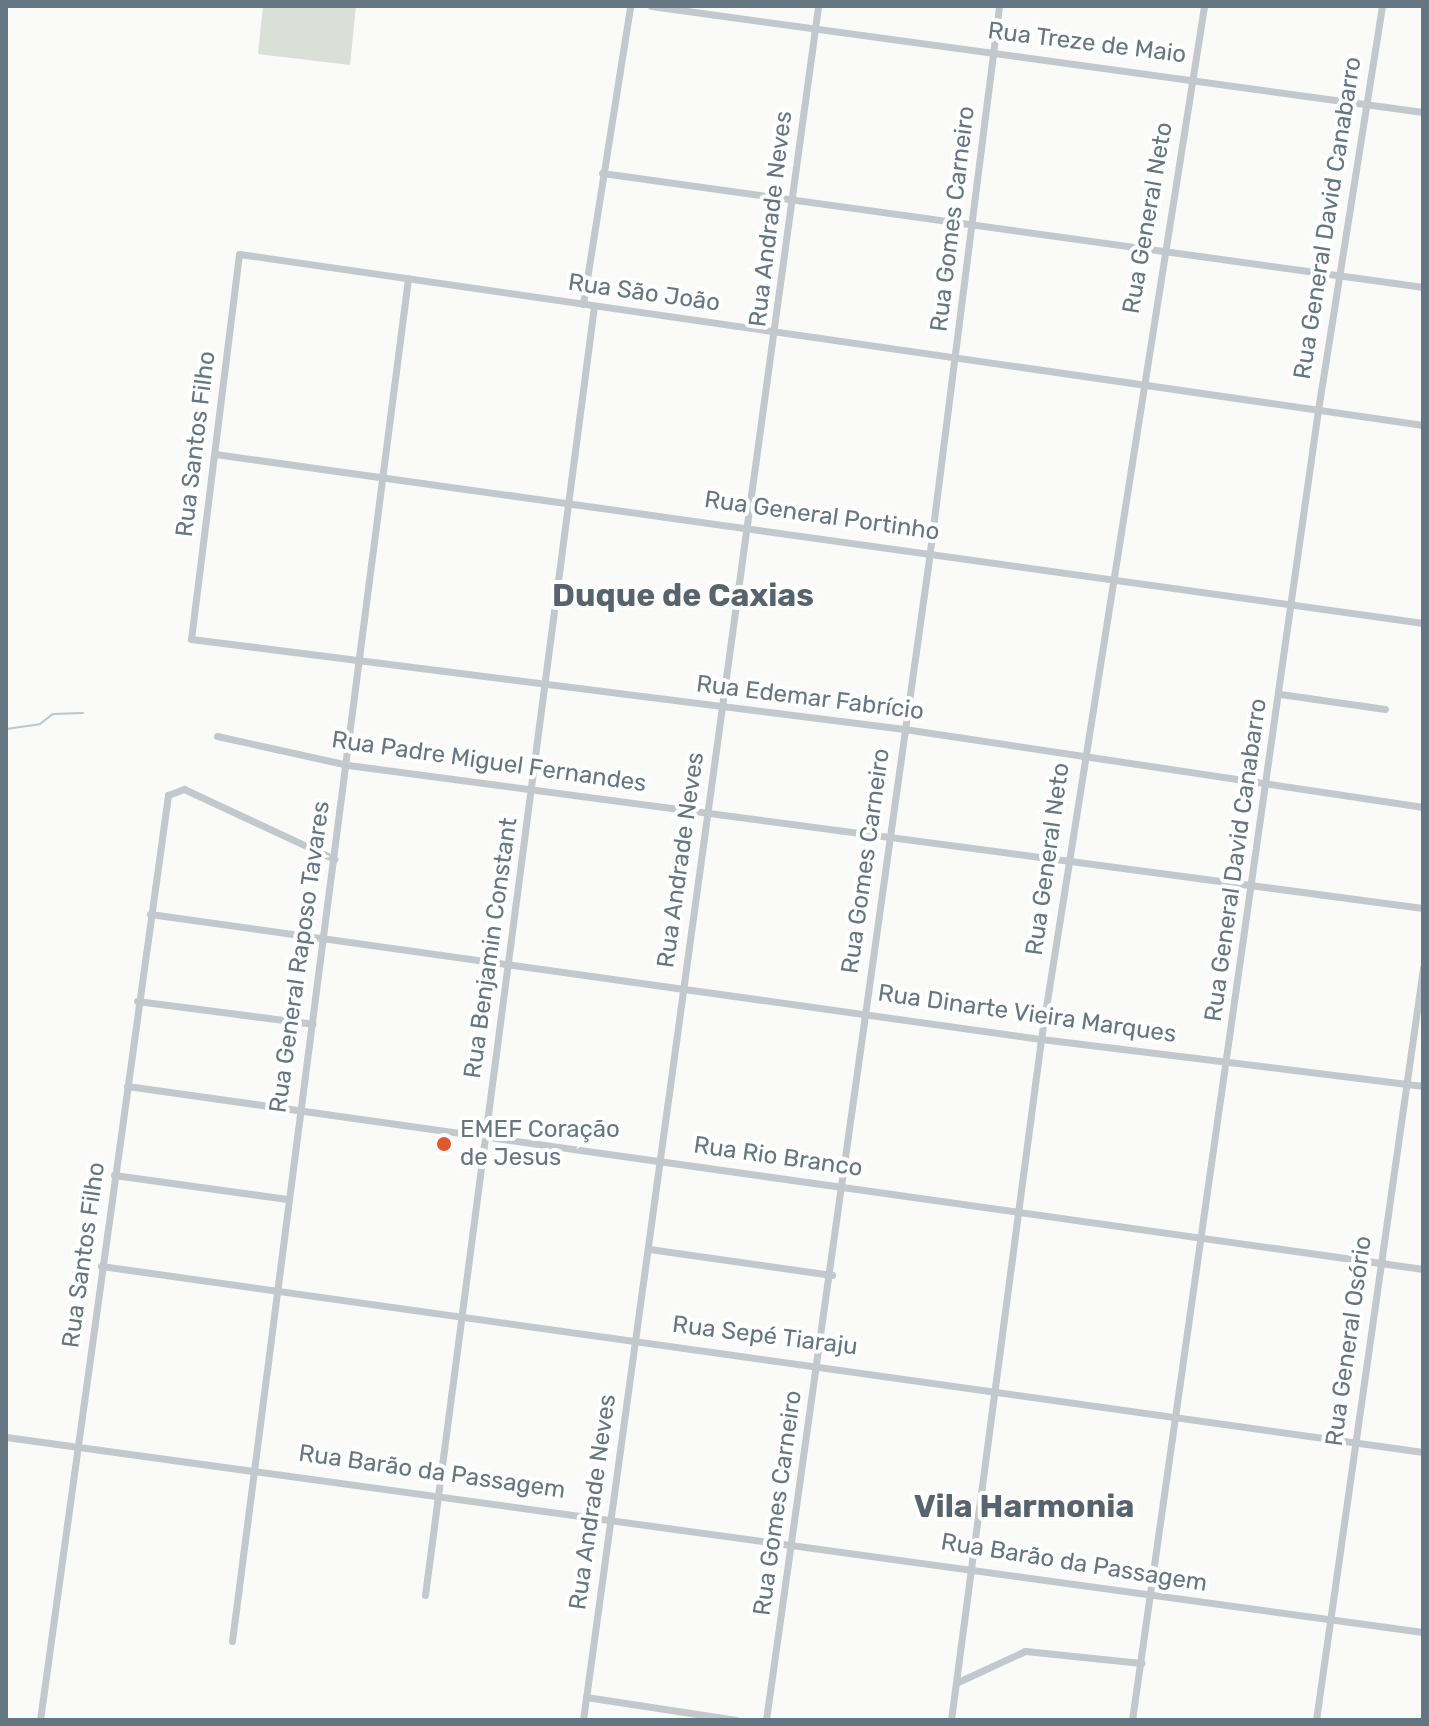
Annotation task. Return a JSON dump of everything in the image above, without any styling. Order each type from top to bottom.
[{"type":"street","points":[[583,304],[630,6]]},
{"type":"street","name":"Rua Treze de Maio","points":[[651,6],[1194,76],[1423,112]]},
{"type":"street","name":"Rua Andrade Neves","points":[[583,1720],[721,707],[795,202],[818,6]]},
{"type":"street","name":"Rua Gomes Carneiro","points":[[766,1720],[844,1187],[865,1012],[974,226],[999,6]]},
{"type":"street","name":"Rua General Neto","points":[[951,1720],[998,1388],[1041,1039],[1161,250],[1204,6]]},
{"type":"street","name":"Rua General David Canabarro","points":[[1132,1720],[1318,410],[1382,6]]},
{"type":"street","points":[[602,173],[1423,287]]},
{"type":"street","name":"Rua São João","points":[[239,254],[1423,425]]},
{"type":"street","name":"Rua Santos Filho","points":[[191,639],[239,254]]},
{"type":"street","name":"Rua General Raposo Tavares","points":[[232,1641],[250,1468],[348,765],[408,278]]},
{"type":"street","name":"Rua Benjamin Constant","points":[[425,1595],[435,1492],[510,961],[594,306]]},
{"type":"street","name":"Rua General Portinho","points":[[215,454],[1110,576],[1423,623]]},
{"type":"street","name":"Rua Edemar Fabrício","points":[[191,639],[904,729],[1423,807]]},
{"type":"street","points":[[1280,694],[1385,709]]},
{"type":"street","name":"Rua Padre Miguel Fernandes","points":[[217,736],[348,765],[1423,908]]},
{"type":"street","name":"Rua Santos Filho","points":[[40,1720],[137,1001],[168,795],[184,789],[334,859]]},
{"type":"street","name":"Rua Dinarte Vieira Marques","points":[[150,914],[684,985],[1041,1039],[1423,1086]]},
{"type":"street","name":"Rua General Osório","points":[[1316,1720],[1423,968]]},
{"type":"street","points":[[137,1001],[313,1024]]},
{"type":"street","name":"Rua Rio Branco","points":[[127,1086],[485,1134],[1423,1269]]},
{"type":"street","points":[[114,1175],[287,1199]]},
{"type":"street","points":[[649,1249],[832,1275]]},
{"type":"street","name":"Rua Sepé Tiaraju","points":[[101,1266],[818,1362],[1423,1452]]},
{"type":"street","name":"Rua Barão da Passagem","points":[[6,1437],[435,1492],[1423,1632]]},
{"type":"street","points":[[958,1682],[1025,1651],[1141,1663]]},
{"type":"street","points":[[586,1697],[736,1720]]},
{"type":"shaded area","points":[[263,6],[356,6],[350,65],[258,54]]},
{"type":"waterway","points":[[6,729],[40,724],[53,714],[83,713]]},
{"type":"place","name":"EMEF Coração de Jesus","points":[[444,1144]]},
{"type":"district","name":"Duque de Caxias","points":[[683,595]]},
{"type":"district","name":"Vila Harmonia","points":[[1024,1506]]}]
